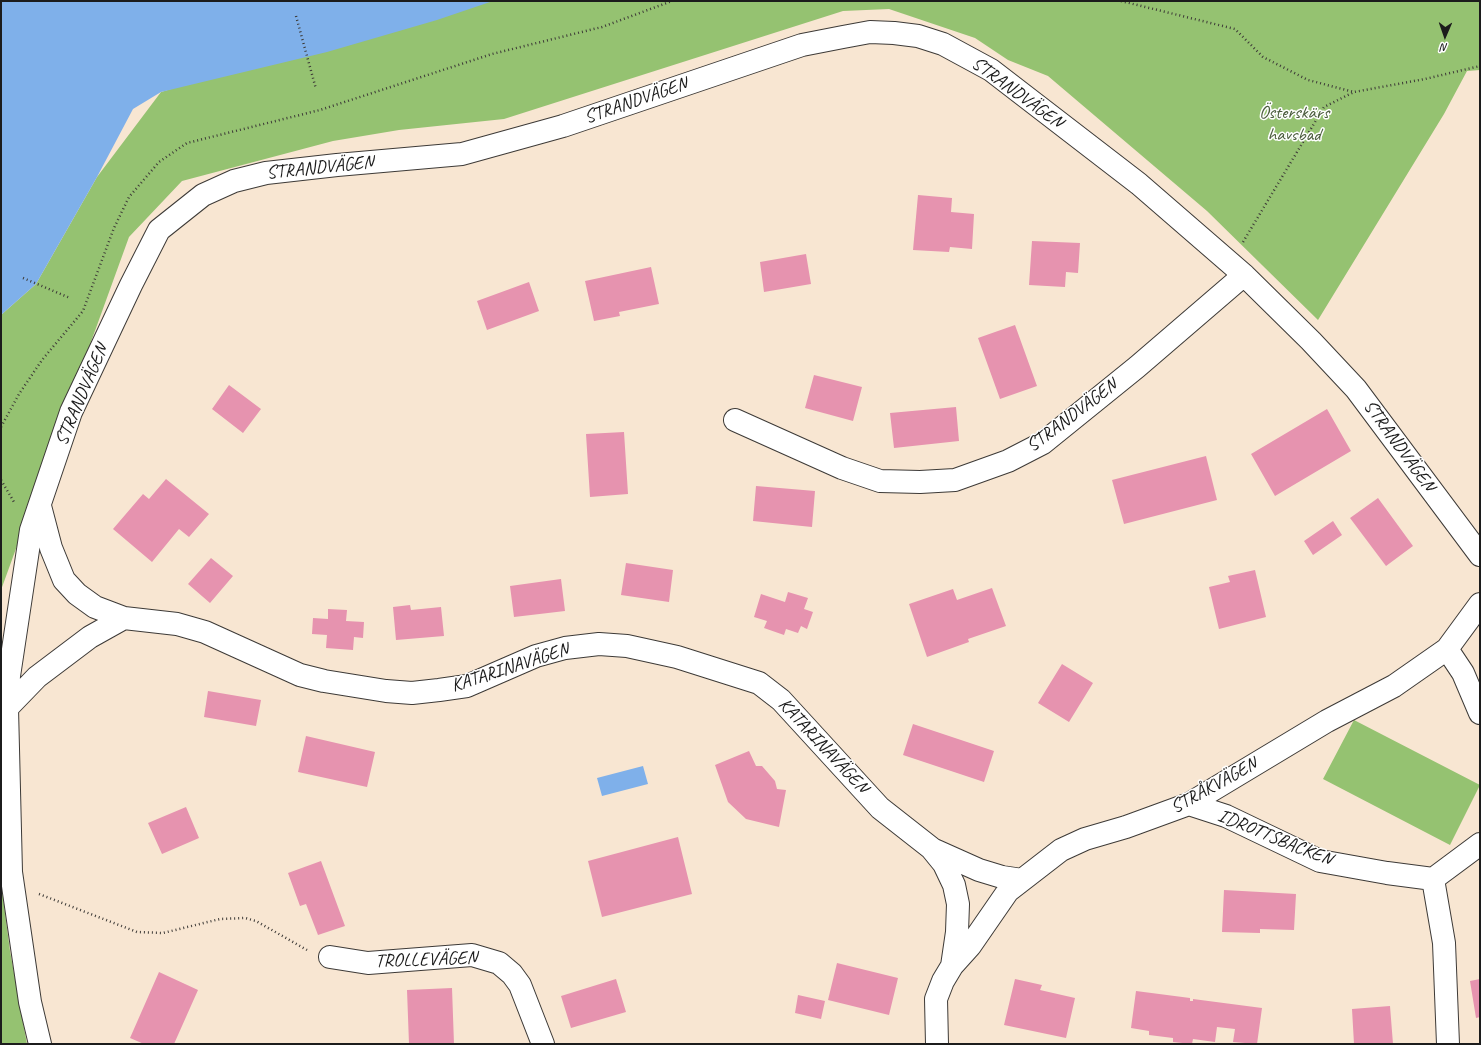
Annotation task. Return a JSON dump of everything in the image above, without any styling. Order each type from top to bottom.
[{"type":"street","name":"STRANDVÄGEN","points":[[40,1044],[30,1002],[12,884],[8,708],[9,676],[31,530],[71,412],[131,285],[159,230],[202,195],[234,181],[266,173],[469,152],[562,126],[802,45],[870,32],[918,36],[943,44],[991,70],[1139,184],[1237,269],[1311,341],[1356,389],[1480,555]]},
{"type":"street","name":"STRANDVÄGEN","points":[[735,420],[842,468],[880,481],[920,482],[956,480],[1008,461],[1043,443],[1136,367],[1237,269]]},
{"type":"street","name":"KATARINAVÄGEN","points":[[40,506],[51,548],[64,580],[77,594],[96,607],[124,618],[176,624],[205,632],[300,675],[324,681],[393,692],[412,693],[467,686],[536,656],[565,648],[599,644],[626,646],[677,657],[759,683],[781,700],[816,736],[880,808],[931,848],[944,864],[951,878],[958,904],[957,932],[952,966],[943,981],[936,999],[936,1044]]},
{"type":"street","name":"STRÅKVÄGEN","points":[[952,966],[970,946],[1008,891],[1061,850],[1085,839],[1132,825],[1189,804],[1327,721],[1394,686],[1447,649],[1480,604]]},
{"type":"street","points":[[8,708],[42,673],[90,637],[124,618]]},
{"type":"street","points":[[1447,649],[1463,673],[1480,713]]},
{"type":"street","name":"IDROTTSBACKEN","points":[[1189,804],[1226,816],[1320,861],[1433,879]]},
{"type":"street","points":[[1448,1044],[1444,943],[1433,879],[1480,844]]},
{"type":"street","name":"KATARINAVÄGEN","points":[[931,848],[979,870],[1002,877],[1022,880]]},
{"type":"street","name":"TROLLEVÄGEN","points":[[330,957],[368,963],[472,955],[499,963],[512,974],[520,985],[543,1044]]},
{"type":"path","points":[[1121,1],[1235,29],[1263,57],[1308,80],[1354,92]]},
{"type":"path","points":[[296,16],[316,89]]},
{"type":"path","points":[[1237,269],[1324,107],[1354,92],[1424,79],[1480,66]]},
{"type":"path","points":[[22,278],[70,298]]},
{"type":"path","points":[[12,884],[137,932],[164,933],[220,919],[245,918],[256,921],[315,954],[330,957]]},
{"type":"green space","name":"Österskärs havsbad","points":[[462,1],[1480,1],[1480,70],[1467,71],[1444,114],[1318,320],[1207,211],[1048,76],[1008,60],[975,38],[889,9],[843,11],[504,119],[399,130],[333,141],[182,181],[129,237],[1,590],[1,315],[36,284],[97,177],[161,92]]},
{"type":"green space","points":[[1354,720],[1480,785],[1450,845],[1323,779]]},
{"type":"green space","points":[[1,882],[10,951],[27,1044],[1,1044]]},
{"type":"water","points":[[1,1],[493,1],[437,20],[327,52],[161,92],[133,109],[97,177],[36,284],[1,315]]},
{"type":"water","points":[[643,766],[648,784],[602,796],[597,778]]},
{"type":"building","points":[[918,195],[952,198],[951,212],[974,214],[972,249],[950,247],[949,252],[913,250]]},
{"type":"building","points":[[1032,241],[1080,243],[1078,273],[1066,272],[1065,287],[1029,285]]},
{"type":"building","points":[[806,254],[811,284],[764,292],[760,262]]},
{"type":"building","points":[[651,267],[659,304],[619,312],[620,316],[594,321],[585,281]]},
{"type":"building","points":[[529,282],[539,311],[487,330],[477,301]]},
{"type":"building","points":[[1015,325],[1037,386],[1000,399],[978,338]]},
{"type":"building","points":[[814,375],[862,387],[853,421],[805,408]]},
{"type":"building","points":[[229,385],[261,409],[243,433],[212,409]]},
{"type":"building","points":[[956,407],[959,441],[894,448],[890,413]]},
{"type":"building","points":[[1327,409],[1351,451],[1275,496],[1251,454]]},
{"type":"building","points":[[624,432],[628,494],[590,497],[586,434]]},
{"type":"building","points":[[1206,456],[1217,500],[1124,524],[1112,480]]},
{"type":"building","points":[[166,479],[209,514],[189,537],[179,529],[152,562],[113,529],[143,494],[149,499]]},
{"type":"building","points":[[756,486],[815,491],[812,527],[753,521]]},
{"type":"building","points":[[1378,498],[1413,546],[1386,566],[1350,518]]},
{"type":"building","points":[[1333,521],[1342,535],[1313,555],[1304,541]]},
{"type":"building","points":[[211,558],[233,576],[210,603],[188,584]]},
{"type":"building","points":[[626,563],[673,570],[669,602],[621,595]]},
{"type":"building","points":[[1255,570],[1266,617],[1219,629],[1209,587],[1230,582],[1228,576]]},
{"type":"building","points":[[561,579],[565,611],[514,617],[510,586]]},
{"type":"building","points":[[992,588],[1006,626],[968,639],[969,642],[927,657],[909,604],[953,589],[957,600]]},
{"type":"building","points":[[788,592],[808,598],[804,609],[813,612],[807,629],[801,626],[798,633],[786,629],[784,635],[764,628],[767,621],[754,617],[761,594],[785,602]]},
{"type":"building","points":[[410,605],[411,610],[441,607],[444,636],[396,640],[393,607]]},
{"type":"building","points":[[328,609],[347,610],[346,621],[364,622],[363,638],[354,637],[353,650],[326,648],[327,635],[312,634],[313,618],[328,619]]},
{"type":"building","points":[[1062,664],[1093,683],[1069,722],[1038,703]]},
{"type":"building","points":[[208,691],[261,700],[256,726],[204,717]]},
{"type":"building","points":[[913,724],[994,751],[984,782],[903,755]]},
{"type":"building","points":[[306,736],[375,752],[367,787],[298,772]]},
{"type":"building","points":[[749,751],[756,766],[762,766],[775,781],[777,789],[786,790],[779,827],[746,819],[728,802],[715,765]]},
{"type":"building","points":[[186,807],[199,838],[162,854],[148,823]]},
{"type":"building","points":[[678,837],[692,894],[602,917],[588,861]]},
{"type":"building","points":[[321,861],[345,926],[318,935],[306,904],[300,906],[288,873]]},
{"type":"building","points":[[1224,890],[1296,894],[1294,930],[1260,929],[1260,933],[1222,932]]},
{"type":"building","points":[[837,963],[898,978],[889,1015],[828,1000]]},
{"type":"building","points":[[159,972],[198,990],[174,1044],[144,1044],[130,1038]]},
{"type":"building","points":[[616,979],[626,1012],[571,1028],[561,996]]},
{"type":"building","points":[[1015,979],[1042,985],[1040,990],[1075,998],[1066,1038],[1004,1025]]},
{"type":"building","points":[[1480,979],[1480,1017],[1476,1018],[1470,981]]},
{"type":"building","points":[[452,988],[454,1044],[409,1044],[407,990]]},
{"type":"building","points":[[1136,991],[1190,998],[1190,1001],[1193,1001],[1193,999],[1262,1008],[1257,1044],[1233,1042],[1235,1029],[1217,1027],[1215,1042],[1193,1039],[1192,1044],[1173,1042],[1173,1038],[1149,1035],[1149,1031],[1131,1028]]},
{"type":"building","points":[[798,995],[825,1001],[821,1019],[795,1013]]},
{"type":"building","points":[[1390,1006],[1393,1044],[1354,1044],[1352,1009]]}]
